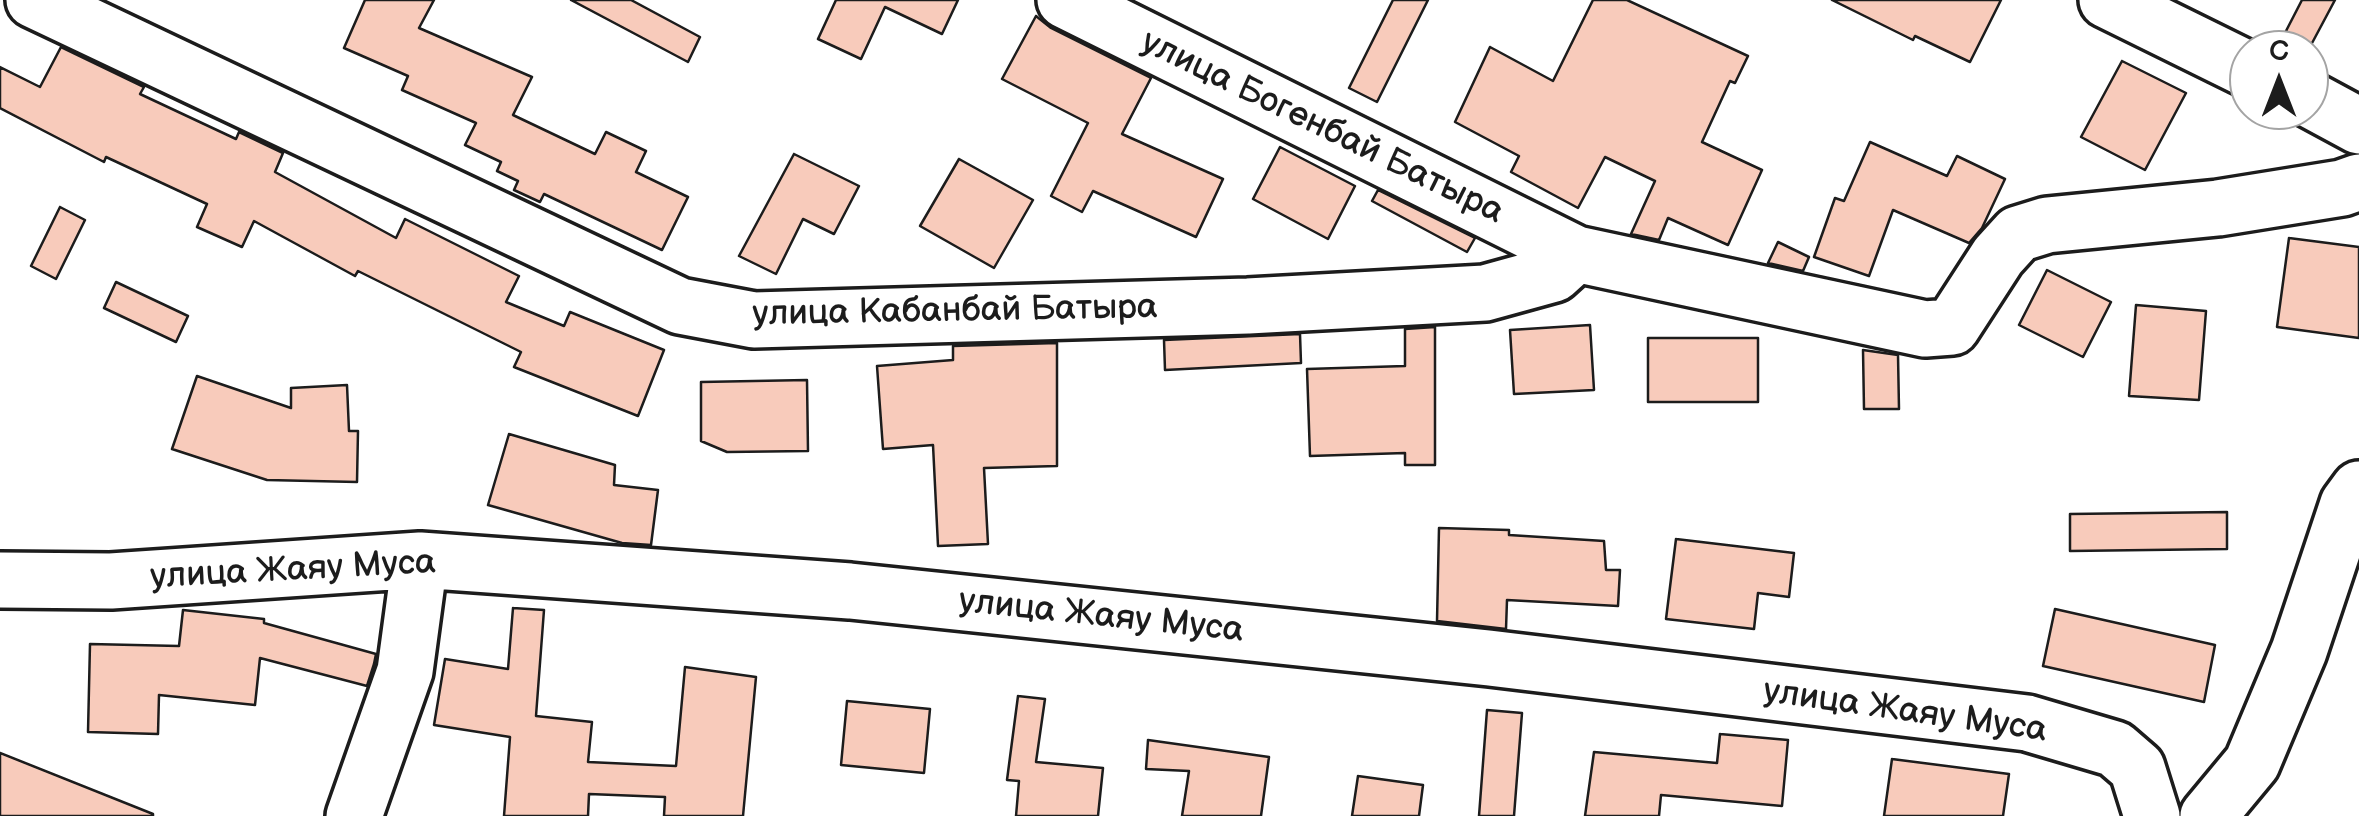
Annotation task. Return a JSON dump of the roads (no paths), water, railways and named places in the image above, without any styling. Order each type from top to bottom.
[{"type":"street","points":[[0,24],[12,0]]},
{"type":"street","name":"улица Кабанбай Батыра","points":[[34,0],[680,306],[754,320],[1228,306],[1485,293],[1554,274],[1577,255]]},
{"type":"street","name":"улица Богенбай Батыра","points":[[1065,0],[1577,255]]},
{"type":"street","points":[[2128,5],[2229,59]]},
{"type":"street","points":[[2329,110],[2359,126]]},
{"type":"street","points":[[1577,255],[1925,329],[1952,327],[1998,256],[2018,234],[2047,225],[2218,208],[2359,182]]},
{"type":"street","points":[[2208,816],[2252,764],[2299,651],[2348,504],[2359,489]]},
{"type":"street","points":[[354,816],[404,671],[420,560]]},
{"type":"street","name":"улица Жаяу Муса","points":[[0,580],[110,581],[420,560],[850,591],[1489,658],[2027,724],[2115,749],[2138,768],[2152,816]]}]
